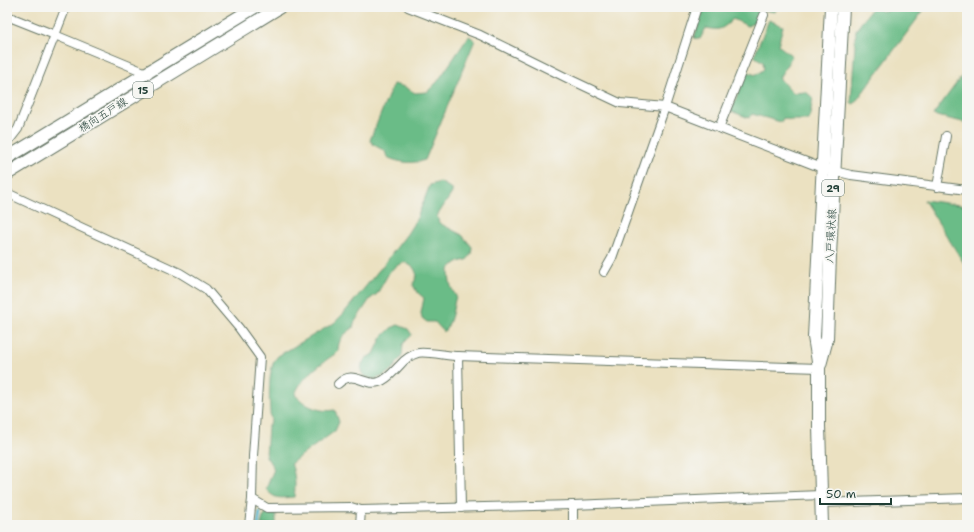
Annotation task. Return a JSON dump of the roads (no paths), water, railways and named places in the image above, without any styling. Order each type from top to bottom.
[{"type":"main road","name":"橋向五戸線","points":[[7,158],[255,7]]},
{"type":"main road","name":"橋向五戸線","points":[[7,174],[280,7]]},
{"type":"main road","name":"八戸環状線","points":[[822,525],[819,368],[814,337],[831,7]]},
{"type":"main road","name":"八戸環状線","points":[[819,368],[827,338],[843,7]]},
{"type":"street","points":[[7,141],[18,129],[66,7]]},
{"type":"street","points":[[408,7],[480,35],[620,103],[665,107],[822,168],[851,175],[967,190]]},
{"type":"street","points":[[604,272],[612,258],[665,107],[697,7]]},
{"type":"street","points":[[719,128],[764,14]]},
{"type":"street","points":[[7,16],[162,78]]},
{"type":"street","points":[[937,187],[946,136]]},
{"type":"street","points":[[7,193],[180,273],[206,289],[239,328],[260,356],[253,456],[252,499],[249,525]]},
{"type":"street","points":[[338,384],[344,379],[351,377],[378,383],[388,377],[405,359],[419,353],[458,356],[819,368]]},
{"type":"street","points":[[458,356],[461,508]]},
{"type":"street","points":[[252,499],[267,508],[351,507],[361,510],[821,499],[967,498]]},
{"type":"street","points":[[573,505],[573,525]]},
{"type":"street","points":[[360,525],[361,510]]},
{"type":"waterway","points":[[258,525],[260,512]]}]
